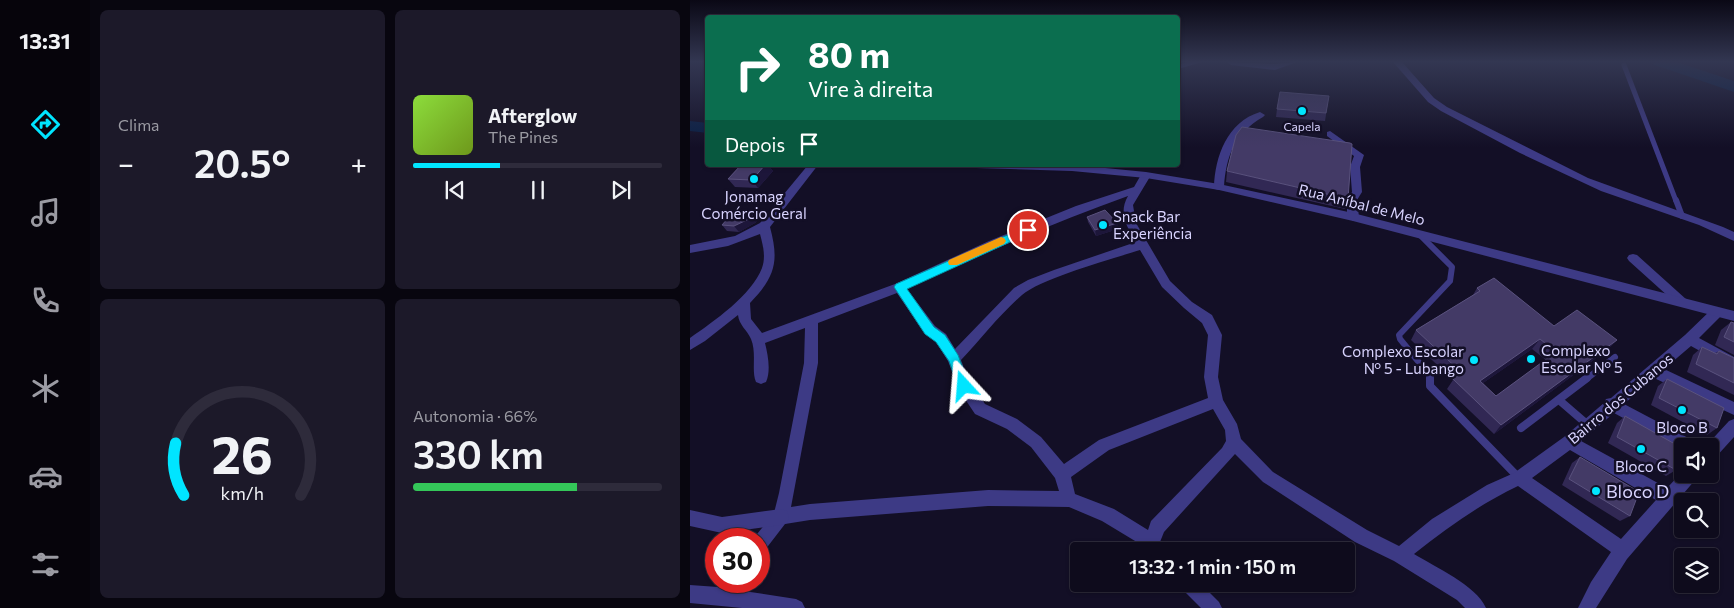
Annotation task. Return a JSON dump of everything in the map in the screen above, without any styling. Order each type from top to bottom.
[{"type":"street","points":[[1422,90],[1431,100],[1444,108],[1603,188],[1734,237]]},
{"type":"street","points":[[1219,187],[1222,161],[1231,138],[1248,120],[1260,114]]},
{"type":"street","points":[[1330,134],[1359,155],[1355,167],[1357,192],[1352,200],[1353,217]]},
{"type":"street","points":[[690,248],[755,233],[764,226],[811,167]]},
{"type":"street","name":"Rua Aníbal de Melo","points":[[1040,167],[1146,175],[1282,200],[1734,316]]},
{"type":"street","points":[[1146,175],[1135,190],[1128,205],[1130,223],[1166,284],[1188,305],[1207,319],[1215,335],[1211,377],[1216,401],[1232,429],[1234,442],[1268,477],[1361,536],[1400,555],[1463,594],[1477,608]]},
{"type":"street","points":[[758,340],[900,287],[993,244],[1080,209],[1135,190]]},
{"type":"street","points":[[690,345],[733,313],[766,272],[770,256],[764,226]]},
{"type":"street","points":[[954,359],[1018,291],[1032,283],[1058,273],[1144,244]]},
{"type":"street","points":[[1634,258],[1683,303]]},
{"type":"street","points":[[900,287],[930,330],[940,338],[954,359],[964,386],[980,409],[1012,424],[1036,442],[1062,474],[1069,499]]},
{"type":"street","points":[[744,300],[745,320],[758,340],[762,356],[761,378]]},
{"type":"street","name":"Bairro dos Cubanos","points":[[1400,555],[1445,520],[1493,490],[1519,478],[1569,442],[1611,404],[1690,339],[1716,312]]},
{"type":"street","points":[[770,530],[781,516],[787,493],[811,363],[812,321]]},
{"type":"street","points":[[1690,339],[1734,364]]},
{"type":"street","points":[[1652,370],[1734,409]]},
{"type":"street","points":[[1062,474],[1104,444],[1216,401]]},
{"type":"street","points":[[1611,404],[1674,438]]},
{"type":"street","points":[[1719,443],[1734,426]]},
{"type":"street","points":[[1155,542],[1157,527],[1227,453],[1234,442]]},
{"type":"street","points":[[1569,442],[1668,498]]},
{"type":"street","points":[[1519,478],[1621,550]]},
{"type":"street","points":[[1587,608],[1598,585],[1621,550],[1682,483]]},
{"type":"street","points":[[690,518],[722,525],[810,512],[988,498],[1069,499],[1108,515],[1147,542]]},
{"type":"street","points":[[1197,592],[1213,608]]},
{"type":"street","points":[[690,594],[722,596],[796,608]]},
{"type":"lane","points":[[1634,90],[1682,216]]},
{"type":"lane","points":[[1420,234],[1452,267],[1450,280],[1405,327],[1399,335],[1400,340],[1430,376],[1430,386],[1519,478]]},
{"type":"lane","points":[[1521,428],[1615,357]]},
{"type":"lane","points":[[1560,400],[1588,425]]},
{"type":"building","points":[[1280,92],[1329,96],[1326,113],[1277,109]]},
{"type":"building","points":[[1242,127],[1352,144],[1348,199],[1227,171],[1236,135]]},
{"type":"building","points":[[739,167],[763,167],[752,180],[728,179]]},
{"type":"building","points":[[735,210],[756,211],[751,218],[734,226],[722,225]]},
{"type":"building","points":[[1105,210],[1117,223],[1095,230],[1087,217]]},
{"type":"building","name":"Complexo Escolar Nº 5 - Lubango","points":[[1494,278],[1554,326],[1577,310],[1617,340],[1501,425],[1453,379],[1462,373],[1416,330],[1480,291],[1477,288]],"holes":[[[1540,339],[1556,352],[1496,396],[1480,381]]]},
{"type":"building","points":[[1731,322],[1734,323],[1734,342],[1724,337]]},
{"type":"building","points":[[1702,347],[1717,354],[1719,351],[1734,358],[1734,383],[1696,364]]},
{"type":"building","points":[[1667,379],[1724,408],[1717,428],[1659,398]]},
{"type":"building","points":[[1625,416],[1674,444],[1674,469],[1617,437]]},
{"type":"building","points":[[1580,457],[1639,492],[1630,516],[1569,479]]},
{"type":"waterway","points":[[690,126],[705,128]]},
{"type":"slow traffic","points":[[953,262],[1001,241]]},
{"type":"place","name":"Capela","points":[[1302,111]]},
{"type":"place","name":"Jonamag Comércio Geral","points":[[754,179]]},
{"type":"place","name":"Snack Bar Experiência","points":[[1103,225]]},
{"type":"place","name":"Complexo Escolar Nº 5","points":[[1531,359]]},
{"type":"place","name":"Complexo Escolar Nº 5 - Lubango","points":[[1474,360]]},
{"type":"place","name":"Bloco B","points":[[1682,410]]},
{"type":"place","name":"Bloco C","points":[[1641,449]]},
{"type":"place","name":"Bloco D","points":[[1596,491]]},
{"type":"route","points":[[964,386],[954,359],[940,338],[930,330],[900,287],[1028,230]]}]
